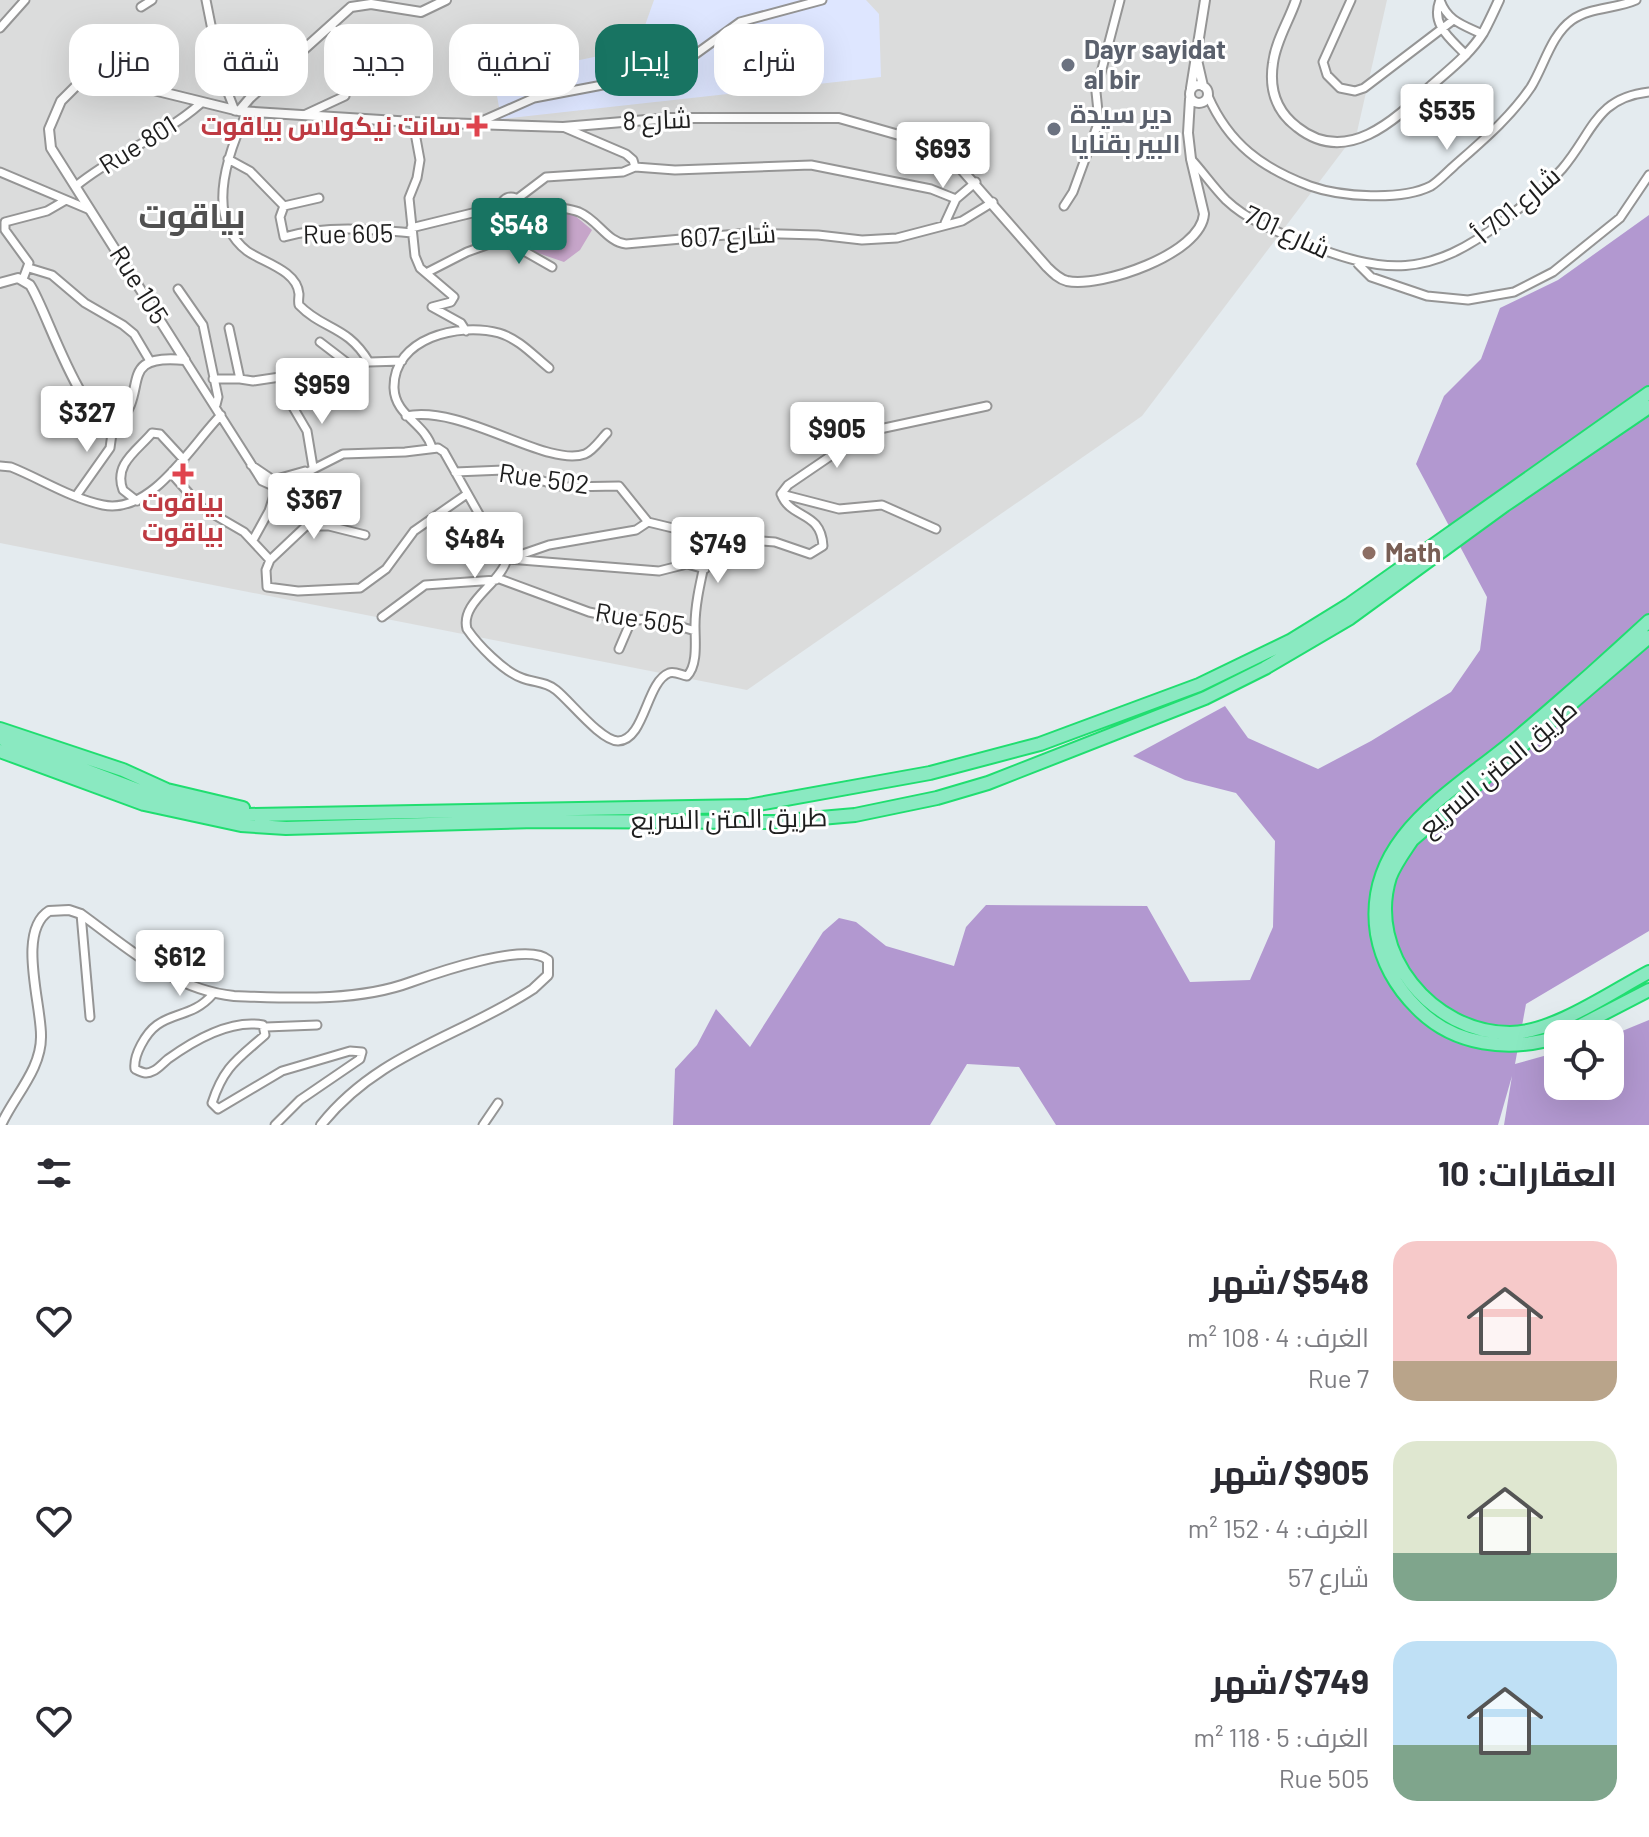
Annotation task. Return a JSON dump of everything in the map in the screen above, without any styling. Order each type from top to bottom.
[{"type":"highway","name":"طريق المتن السريع","points":[[0,738],[154,796],[223,812],[266,814],[748,806],[930,773],[1040,744],[1199,685],[1263,656],[1339,611],[1649,393]]},
{"type":"highway","name":"طريق المتن السريع","points":[[0,751],[144,804],[181,814],[241,825],[286,828],[552,821],[775,822],[855,815],[937,798],[1043,762],[1205,698],[1265,668],[1350,618],[1505,505],[1649,407]]},
{"type":"highway","name":"طريق المتن السريع","points":[[1648,972],[1565,1017],[1511,1034],[1463,1024],[1438,1011],[1405,977],[1389,937],[1386,919],[1391,876],[1412,840],[1649,621]]},
{"type":"highway","name":"طريق المتن السريع","points":[[1544,1041],[1509,1046],[1481,1042],[1456,1035],[1416,1007],[1397,984],[1385,962],[1374,906],[1381,871],[1399,839],[1416,821],[1471,783],[1649,637]]},
{"type":"highway","points":[[0,729],[123,770],[167,790],[266,814]]},
{"type":"highway","points":[[930,773],[937,798]]},
{"type":"highway","points":[[1591,1020],[1649,992]]},
{"type":"street","points":[[0,28],[25,0]]},
{"type":"street","points":[[141,7],[152,0]]},
{"type":"street","points":[[206,0],[221,75],[240,111]]},
{"type":"street","points":[[335,24],[357,5],[371,4],[421,12],[446,0]]},
{"type":"street","points":[[474,125],[534,98],[650,76],[693,56],[740,22],[822,0]]},
{"type":"street","points":[[1064,206],[1073,192],[1096,132],[1100,114],[1096,92],[1120,0]]},
{"type":"street","points":[[1200,101],[1191,88],[1205,0]]},
{"type":"street","points":[[1296,0],[1273,62],[1272,88],[1283,115],[1309,137],[1340,143],[1371,135],[1466,55],[1482,34],[1499,0]]},
{"type":"street","points":[[1351,0],[1323,62],[1327,75],[1340,88],[1355,91],[1371,84],[1452,21]]},
{"type":"street","points":[[1440,0],[1437,14],[1441,28],[1466,55]]},
{"type":"street","points":[[1440,0],[1445,14],[1452,21],[1482,34]]},
{"type":"street","name":"شارع 701","points":[[1200,101],[1215,111],[1253,158],[1280,174],[1330,192],[1353,195],[1406,192],[1431,186],[1509,115],[1531,87],[1560,31],[1573,19],[1636,0]]},
{"type":"street","points":[[324,33],[250,98],[240,111],[228,159],[223,197],[227,227],[245,250],[289,277],[299,294],[299,305],[306,313],[341,330],[360,347],[369,362]]},
{"type":"street","points":[[1196,55],[1203,86],[1200,101]]},
{"type":"street","name":"شارع 8","points":[[91,211],[51,148],[48,136],[52,118],[61,101],[77,85],[94,80],[121,82],[200,104],[240,111],[413,122],[563,127],[670,118],[839,118],[931,148],[955,162],[1058,277],[1078,282],[1163,258],[1197,233],[1204,214],[1191,159],[1188,116],[1200,101]]},
{"type":"street","points":[[1191,88],[1203,86]]},
{"type":"street","name":"شارع 701 أ","points":[[1356,263],[1386,267],[1430,262],[1476,242],[1537,194],[1562,169],[1602,110],[1611,103],[1649,92]]},
{"type":"street","points":[[302,116],[345,96]]},
{"type":"street","name":"Rue 801","points":[[76,186],[103,164],[158,136],[200,104]]},
{"type":"street","points":[[413,122],[420,160],[409,198],[415,256],[426,273],[454,297],[451,302],[432,307],[461,323],[466,331]]},
{"type":"street","points":[[563,127],[626,154],[635,167]]},
{"type":"street","points":[[228,159],[250,171],[284,206],[319,198]]},
{"type":"street","name":"شارع 701","points":[[1191,159],[1226,200],[1247,217],[1356,263]]},
{"type":"street","points":[[519,202],[507,198],[501,206],[505,215],[517,215],[519,202],[546,177],[623,172],[635,167],[675,170],[811,165],[931,189],[956,199]]},
{"type":"street","points":[[0,172],[91,211]]},
{"type":"street","points":[[1356,263],[1371,277],[1383,282],[1407,291],[1446,299],[1468,300],[1514,292],[1553,272],[1620,218],[1649,175]]},
{"type":"street","points":[[945,223],[956,199],[976,182]]},
{"type":"street","points":[[23,279],[29,268],[27,258],[5,230],[5,222],[47,211],[66,200]]},
{"type":"street","name":"شارع 607","points":[[519,202],[579,212],[600,225],[613,241],[626,244],[748,233],[876,241],[970,217],[993,202]]},
{"type":"street","name":"Rue 605","points":[[284,206],[280,217],[284,237],[310,231],[345,229],[412,230],[501,206]]},
{"type":"street","name":"Rue 105","points":[[91,211],[185,360]]},
{"type":"street","points":[[492,243],[510,217]]},
{"type":"street","points":[[504,229],[510,243]]},
{"type":"street","points":[[426,273],[492,243],[510,243],[552,267]]},
{"type":"street","points":[[1383,282],[1386,267]]},
{"type":"street","points":[[29,268],[52,275],[85,303],[123,325],[134,334],[150,361]]},
{"type":"street","points":[[0,283],[23,279]]},
{"type":"street","points":[[23,279],[30,285],[78,389],[94,411],[114,421]]},
{"type":"street","points":[[0,283],[20,284],[35,295]]},
{"type":"street","points":[[178,289],[203,325],[218,397],[216,405]]},
{"type":"street","points":[[229,328],[240,379]]},
{"type":"street","points":[[432,448],[425,432],[406,416],[396,399],[395,375],[402,361],[427,339],[466,331],[487,331],[525,347],[549,368]]},
{"type":"street","points":[[320,342],[350,365],[402,361]]},
{"type":"street","points":[[76,496],[110,448],[114,421],[126,409],[139,373],[150,361],[165,358],[185,360],[216,405],[250,464],[278,483]]},
{"type":"street","points":[[380,361],[395,375]]},
{"type":"street","points":[[213,379],[253,381],[307,373]]},
{"type":"street","points":[[290,402],[307,431],[309,469]]},
{"type":"street","points":[[781,494],[788,485],[817,464],[875,430],[987,406]]},
{"type":"street","points":[[406,416],[427,413],[455,418],[561,453],[585,454],[607,433]]},
{"type":"street","points":[[0,466],[11,467],[76,496],[105,505],[137,501],[184,460],[221,415]]},
{"type":"street","points":[[208,433],[226,423]]},
{"type":"street","points":[[137,501],[123,490],[120,477],[129,454],[152,433],[160,434],[184,460]]},
{"type":"street","points":[[253,540],[269,511],[278,483],[343,454],[432,448],[444,452],[507,560]]},
{"type":"street","name":"Rue 502","points":[[455,472],[504,470],[564,487],[619,486],[648,522]]},
{"type":"street","points":[[171,473],[201,507],[253,540],[270,560]]},
{"type":"street","points":[[365,535],[329,526],[306,526],[270,560],[265,579],[267,587],[298,591],[360,588],[386,569],[414,531],[467,494]]},
{"type":"street","points":[[781,494],[839,509],[882,505],[936,529]]},
{"type":"street","points":[[695,631],[696,645],[690,674],[671,673],[663,677],[629,736],[615,741],[548,683],[526,680],[506,668],[471,635],[465,622],[468,610],[497,579],[507,560],[549,545],[636,530],[648,522],[710,537],[775,542],[805,554],[819,551],[823,546],[822,535],[813,521],[784,503],[781,494]]},
{"type":"street","name":"Rue 505","points":[[497,579],[589,612],[631,621],[653,618],[695,631],[710,537]]},
{"type":"street","points":[[507,560],[659,571],[687,564],[705,569]]},
{"type":"street","points":[[382,617],[425,585],[497,579]]},
{"type":"street","points":[[619,649],[631,621]]},
{"type":"street","points":[[1,1125],[35,1066],[41,1046],[34,932],[41,916],[49,911],[58,909],[81,914],[158,970],[213,994],[264,997],[360,993],[405,985],[465,964],[535,954],[548,960],[548,975],[533,989],[376,1071],[321,1125]]},
{"type":"street","points":[[81,914],[90,1017]]},
{"type":"street","points":[[213,994],[189,1013],[158,1024],[136,1055],[135,1069],[141,1073],[153,1072],[193,1043],[229,1028],[252,1023],[266,1027],[317,1025]]},
{"type":"street","points":[[266,1027],[265,1035],[240,1054],[227,1070],[213,1099],[214,1108],[222,1108],[282,1071],[350,1051],[359,1050],[363,1054],[300,1100],[275,1125]]},
{"type":"street","points":[[483,1125],[498,1103]]},
{"type":"shaded area","points":[[0,0],[1387,0],[1357,132],[1142,416],[747,690],[0,543]]},
{"type":"shaded area","points":[[654,0],[866,0],[879,14],[881,77],[824,83],[824,24],[714,24],[714,95],[501,119],[497,96],[579,96],[579,60],[595,57],[595,96],[698,96],[698,24],[646,24]]},
{"type":"shaded area","points":[[573,214],[592,230],[580,250],[564,262],[535,252],[512,236],[518,223],[528,216]]},
{"type":"shaded area","points":[[1649,215],[1649,931],[1526,1004],[1515,1064],[1544,1056],[1544,1100],[1624,1100],[1624,1030],[1649,1020],[1649,1125],[1504,1125],[1512,1076],[1498,1125],[1056,1125],[1019,1067],[967,1064],[930,1125],[673,1125],[675,1069],[697,1045],[716,1009],[750,1047],[823,932],[839,918],[856,922],[886,946],[954,966],[966,927],[986,905],[1147,906],[1190,982],[1250,980],[1273,927],[1275,841],[1236,793],[1185,780],[1133,756],[1225,706],[1248,738],[1318,769],[1451,692],[1480,650],[1487,597],[1416,464],[1444,396],[1481,359],[1500,308],[1558,280]]},
{"type":"place","name":"Dayr sayidat al bir","points":[[1068,65]]},
{"type":"place","name":"سانت نيكولاس بياقوت","points":[[477,126]]},
{"type":"place","name":"دير سيدة البير بقنايا","points":[[1054,129]]},
{"type":"place","name":"بياقوت بياقوت","points":[[183,474]]},
{"type":"place","name":"Math","points":[[1369,553]]},
{"type":"district","name":"بياقوت","points":[[192,216]]}]
